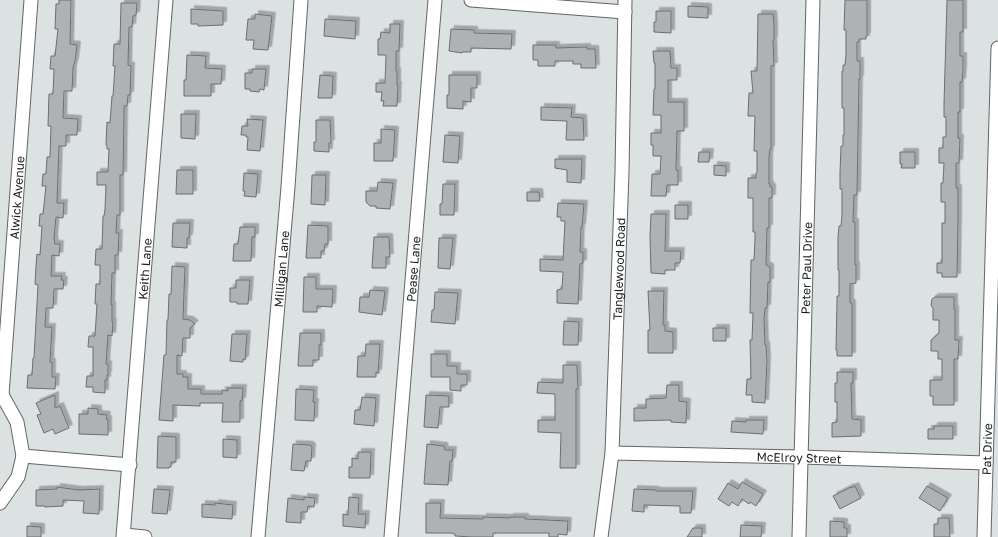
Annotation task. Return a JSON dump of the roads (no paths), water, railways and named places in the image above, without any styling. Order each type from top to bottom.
[{"type":"street","name":"Alwick Avenue","points":[[1,394],[31,0]]},
{"type":"street","name":"Keith Lane","points":[[123,536],[130,465],[166,0]]},
{"type":"street","name":"Milligan Lane","points":[[258,537],[287,195],[301,0]]},
{"type":"street","name":"Pease Lane","points":[[391,537],[435,0]]},
{"type":"street","points":[[471,0],[625,6]]},
{"type":"street","name":"Peter Paul Drive","points":[[799,537],[813,0]]},
{"type":"street","name":"Tanglewood Road","points":[[601,537],[612,453],[622,180],[625,6]]},
{"type":"street","name":"Pat Drive","points":[[984,537],[998,48]]},
{"type":"street","points":[[0,503],[18,478],[23,456],[17,422],[1,394]]},
{"type":"street","name":"McElroy Street","points":[[612,453],[986,463]]},
{"type":"street","points":[[23,456],[130,465]]},
{"type":"street","points":[[123,536],[145,537]]}]
